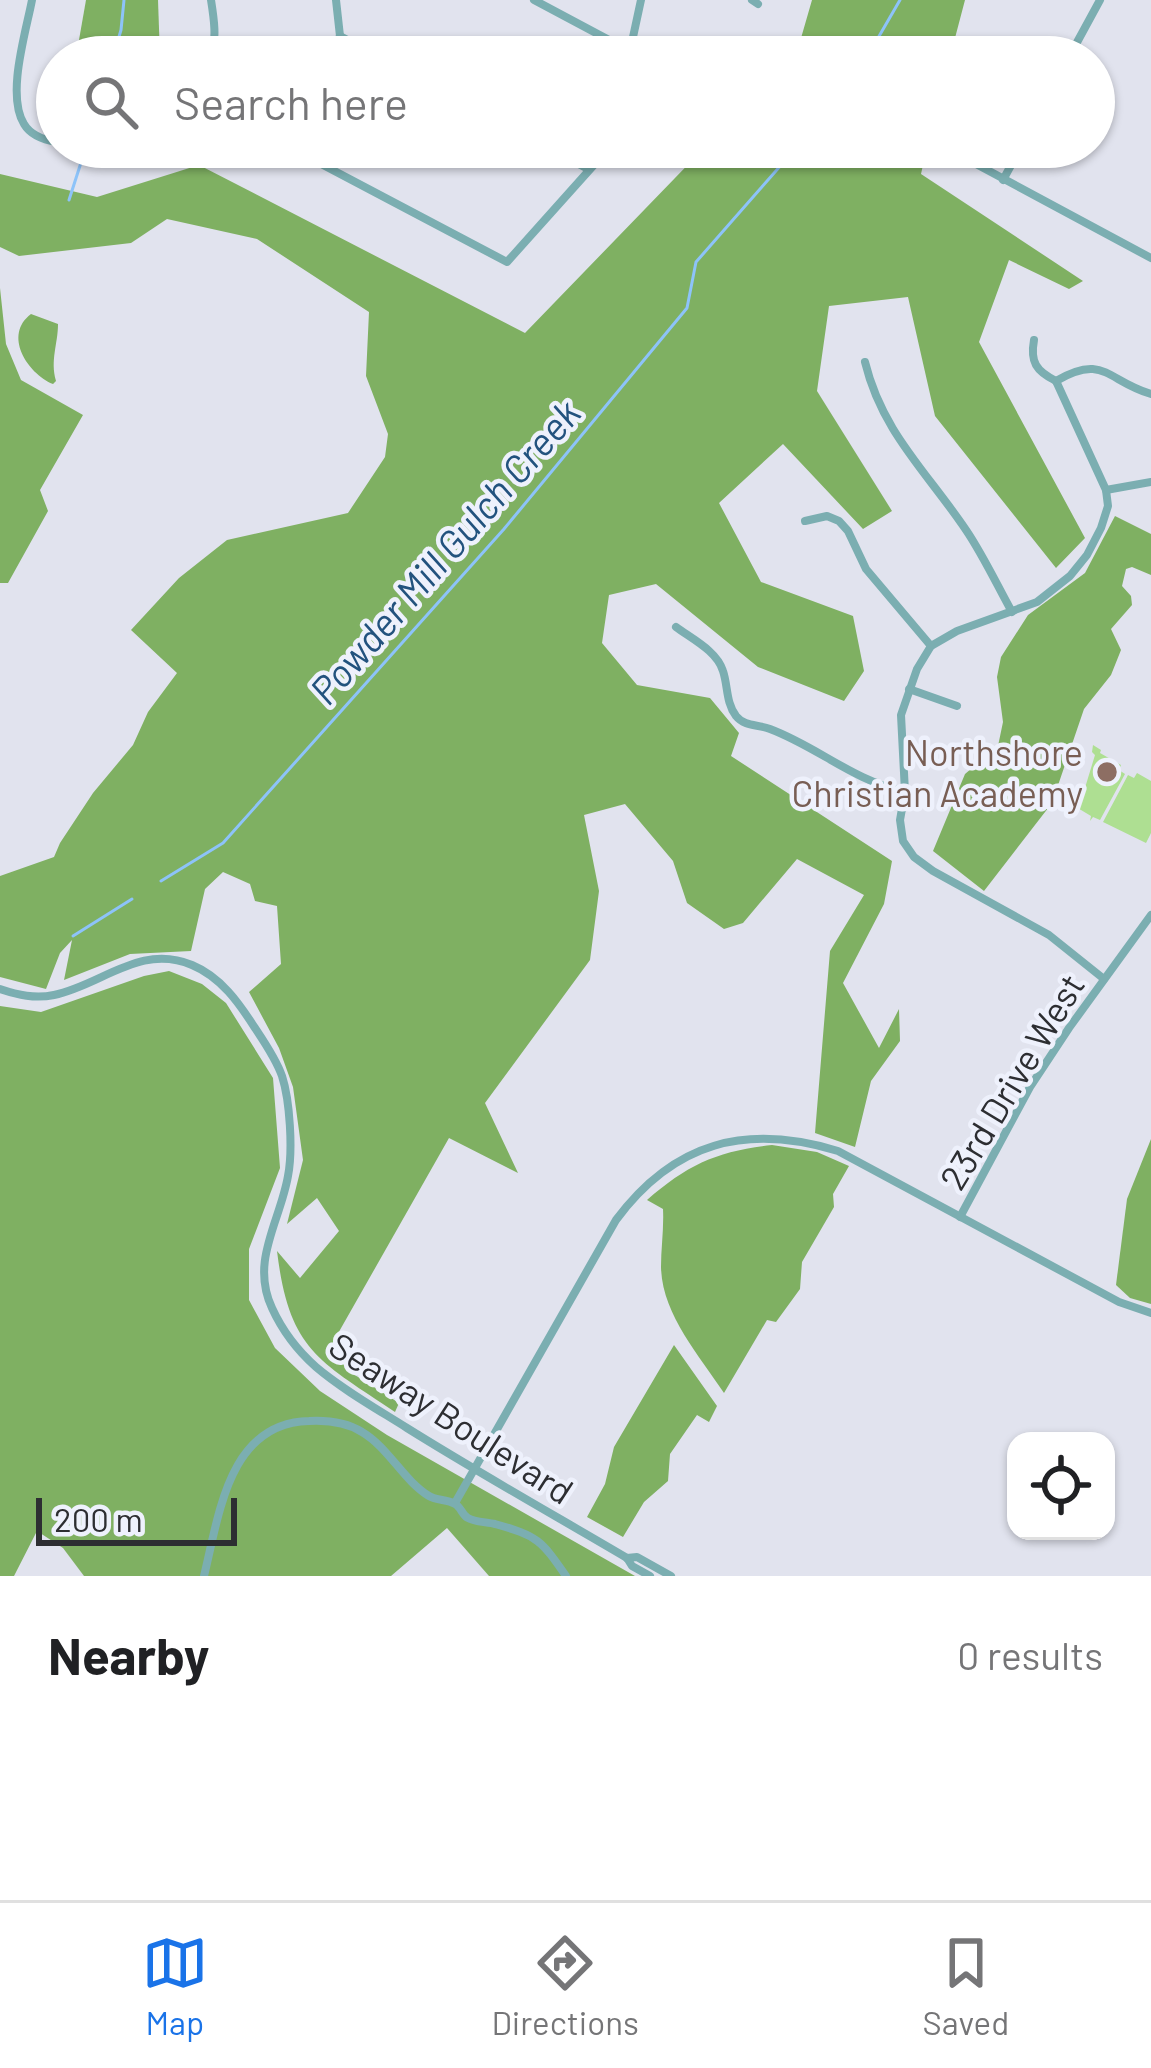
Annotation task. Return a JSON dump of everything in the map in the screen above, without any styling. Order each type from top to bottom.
[{"type":"street","points":[[32,0],[16,86],[25,127],[36,136]]},
{"type":"street","points":[[211,0],[213,36]]},
{"type":"street","points":[[336,0],[340,36]]},
{"type":"street","points":[[534,0],[599,36]]},
{"type":"street","points":[[634,36],[641,0]]},
{"type":"street","points":[[1080,36],[1100,0]]},
{"type":"street","points":[[329,168],[507,262],[588,169]]},
{"type":"street","points":[[982,168],[1151,258]]},
{"type":"street","points":[[1003,180],[1010,168]]},
{"type":"street","points":[[1034,340],[1034,364],[1056,381],[1106,490],[1108,506],[1087,555],[1070,576],[1037,602],[931,646],[917,669],[901,715],[905,792],[900,820],[903,842],[914,857],[1049,935],[1104,979]]},
{"type":"street","points":[[865,362],[872,393],[890,426],[969,534],[1012,612]]},
{"type":"street","points":[[1056,381],[1079,368],[1097,368],[1151,394]]},
{"type":"street","points":[[1106,490],[1151,482]]},
{"type":"street","points":[[805,521],[826,516],[839,521],[866,569],[931,646]]},
{"type":"street","points":[[676,627],[716,658],[723,669],[730,706],[745,724],[767,728],[877,785],[905,792]]},
{"type":"street","points":[[909,689],[957,706]]},
{"type":"street","name":"23rd Drive West","points":[[960,1217],[1030,1088],[1151,915]]},
{"type":"street","name":"Seaway Boulevard","points":[[0,989],[51,996],[134,962],[171,958],[204,970],[230,992],[280,1071],[287,1105],[289,1172],[264,1259],[272,1309],[300,1351],[319,1370],[475,1471],[627,1558],[650,1576]]},
{"type":"street","points":[[455,1503],[616,1220],[647,1184],[704,1149],[746,1138],[773,1138],[838,1151],[1119,1302],[1151,1313]]},
{"type":"street","points":[[204,1576],[225,1490],[237,1464],[264,1435],[295,1421],[345,1424],[363,1432],[425,1494],[455,1503],[469,1519],[532,1535],[566,1576]]},
{"type":"street","name":"Seaway Boulevard","points":[[627,1558],[637,1556],[671,1576]]},
{"type":"green space","points":[[86,0],[158,0],[159,36],[80,36]]},
{"type":"green space","points":[[812,0],[965,0],[956,36],[802,36]]},
{"type":"green space","points":[[189,168],[205,168],[525,333],[685,168],[922,168],[921,174],[1083,281],[1069,289],[1009,260],[979,342],[1085,538],[1056,568],[935,416],[908,297],[829,306],[817,391],[892,511],[863,529],[783,444],[719,503],[761,582],[853,616],[864,671],[844,701],[758,667],[656,584],[609,595],[602,643],[637,685],[710,698],[739,733],[731,756],[892,861],[884,904],[843,983],[879,1048],[899,1009],[900,1041],[871,1081],[855,1147],[815,1133],[830,951],[864,895],[797,859],[743,923],[724,929],[687,903],[673,861],[625,804],[584,815],[599,891],[590,960],[485,1103],[518,1173],[449,1138],[332,1344],[347,1370],[399,1403],[395,1412],[312,1349],[299,1332],[282,1284],[277,1251],[300,1278],[339,1231],[317,1198],[287,1224],[303,1160],[293,1087],[279,1048],[249,992],[281,964],[277,906],[255,901],[250,884],[223,872],[205,889],[191,951],[130,954],[64,980],[72,940],[60,953],[46,989],[0,977],[0,876],[54,857],[177,673],[131,630],[179,578],[227,540],[348,513],[385,457],[388,434],[366,376],[369,312],[257,239],[167,219],[131,243],[19,256],[0,247],[0,174],[97,197]]},
{"type":"green space","points":[[0,288],[6,344],[21,380],[83,415],[40,490],[48,511],[8,583],[0,583]]},
{"type":"green space","points":[[31,314],[58,324],[53,384],[22,353],[19,332]]},
{"type":"green space","points":[[1115,516],[1151,534],[1151,575],[1126,569],[1122,586],[1132,605],[1111,629],[1121,650],[1111,675],[1084,709],[1052,803],[984,891],[933,851],[965,774],[998,746],[1003,722],[997,677],[1001,657],[1028,615],[1085,573]]},
{"type":"green space","points":[[1093,745],[1121,765],[1119,770],[1125,774],[1100,820],[1093,817],[1090,821],[1091,816],[1069,808],[1074,800],[1078,806],[1081,801],[1095,755]]},
{"type":"green space","points":[[1137,773],[1151,781],[1151,833],[1146,843],[1103,822],[1128,775],[1134,778]]},
{"type":"green space","points":[[169,971],[202,984],[226,1003],[273,1078],[280,1168],[249,1249],[249,1300],[275,1348],[320,1391],[387,1435],[635,1576],[489,1576],[447,1528],[391,1576],[84,1576],[63,1548],[37,1531],[14,1576],[0,1576],[0,1006],[41,1012]]},
{"type":"green space","points":[[1151,1139],[1151,1304],[1130,1298],[1116,1285],[1127,1199]]},
{"type":"green space","points":[[772,1145],[817,1152],[849,1166],[833,1194],[834,1207],[802,1262],[800,1289],[776,1322],[767,1320],[724,1393],[668,1301],[661,1267],[663,1209],[647,1200],[705,1161]]},
{"type":"green space","points":[[674,1345],[717,1406],[709,1422],[697,1415],[670,1454],[668,1481],[644,1502],[623,1537],[587,1517],[605,1484],[614,1447]]},
{"type":"waterway","points":[[119,36],[124,0]]},
{"type":"waterway","name":"Powder Mill Gulch Creek","points":[[879,36],[900,0]]},
{"type":"waterway","points":[[69,200],[79,168]]},
{"type":"waterway","name":"Powder Mill Gulch Creek","points":[[161,881],[223,843],[504,529],[687,308],[696,262],[779,168]]},
{"type":"waterway","name":"Powder Mill Gulch Creek","points":[[73,936],[132,899]]},
{"type":"place","name":"Northshore Christian Academy","points":[[1107,772]]}]
